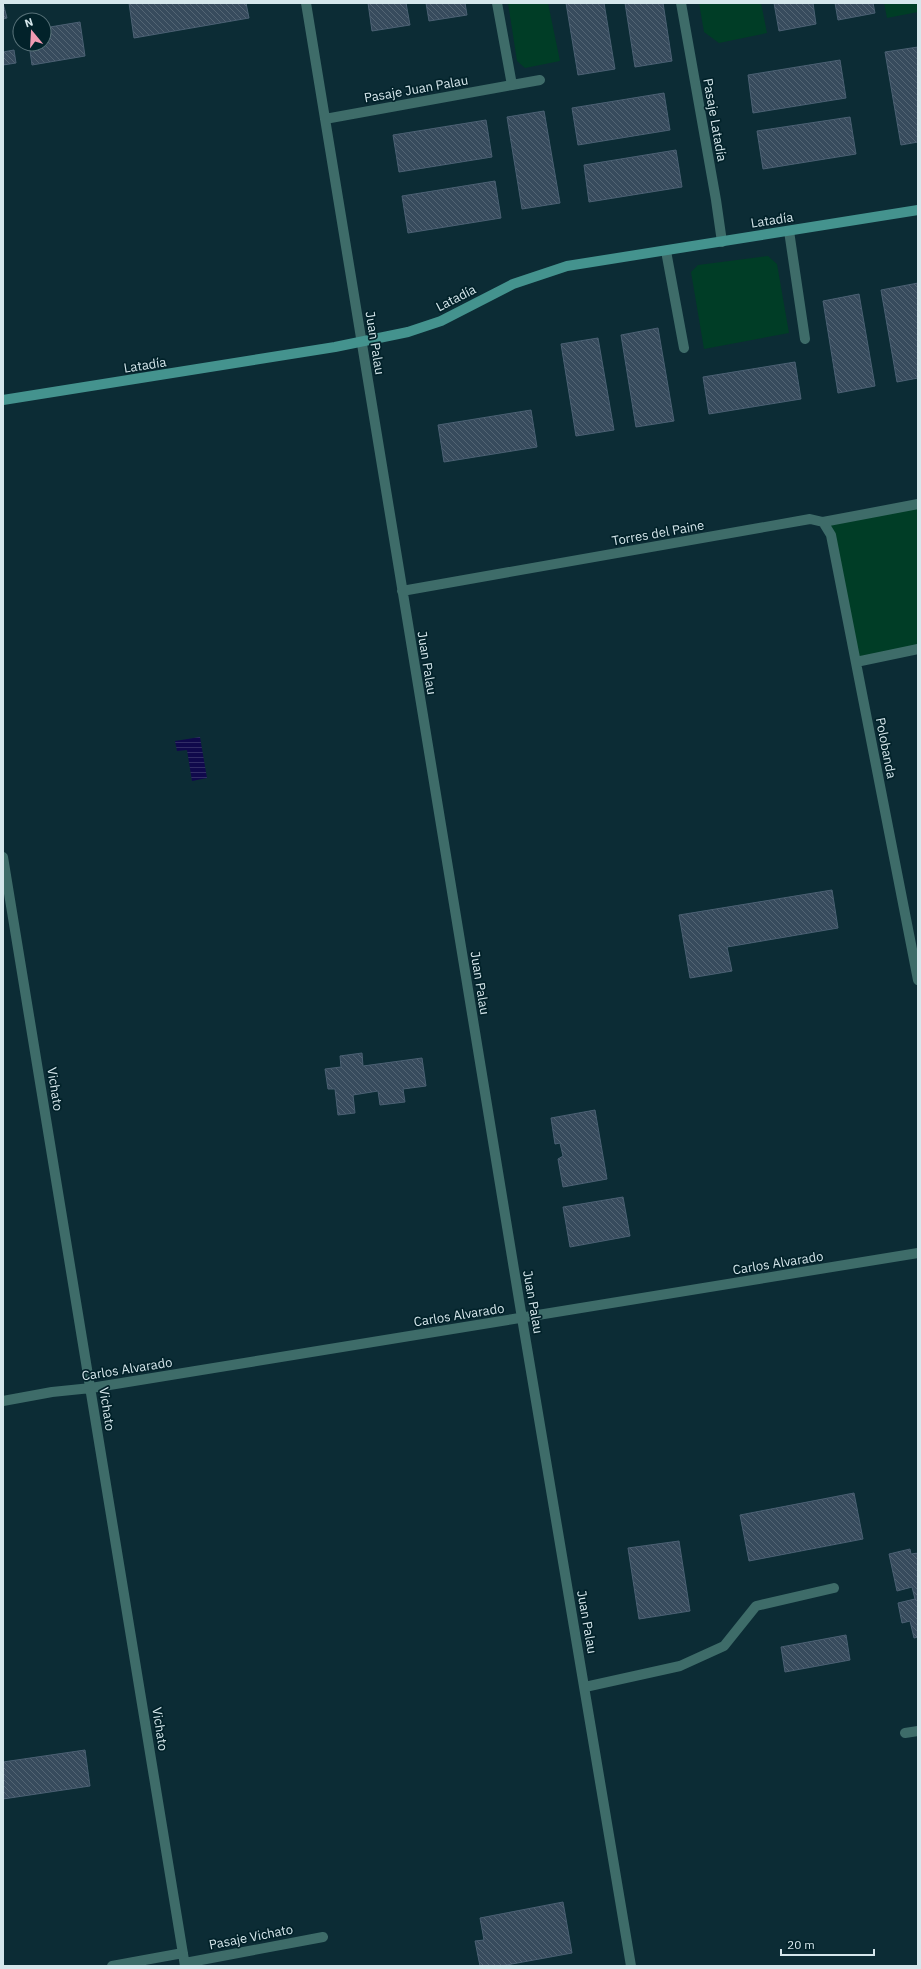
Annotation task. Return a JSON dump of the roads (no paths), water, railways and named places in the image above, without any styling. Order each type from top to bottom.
[{"type":"street","name":"Juan Palau","points":[[306,3],[522,1318],[631,1966]]},
{"type":"street","points":[[497,3],[512,85]]},
{"type":"street","name":"Pasaje Latadía","points":[[682,3],[722,242]]},
{"type":"street","name":"Pasaje Juan Palau","points":[[325,119],[540,80]]},
{"type":"street","name":"Latadía","points":[[3,400],[362,342],[425,327],[513,284],[567,266],[918,210]]},
{"type":"street","points":[[789,231],[805,339]]},
{"type":"street","points":[[666,251],[684,348]]},
{"type":"street","name":"Torres del Paine","points":[[402,592],[810,519],[823,522],[918,504]]},
{"type":"street","name":"Polobanda","points":[[823,522],[831,535],[918,980]]},
{"type":"street","points":[[856,662],[918,649]]},
{"type":"street","name":"Vichato","points":[[3,857],[184,1961]]},
{"type":"street","name":"Carlos Alvarado","points":[[3,1400],[52,1392],[91,1388],[918,1253]]},
{"type":"street","points":[[585,1687],[680,1666],[724,1646],[756,1606],[834,1588]]},
{"type":"street","points":[[905,1734],[918,1731]]},
{"type":"street","name":"Pasaje Vichato","points":[[112,1966],[184,1961],[323,1937]]}]
